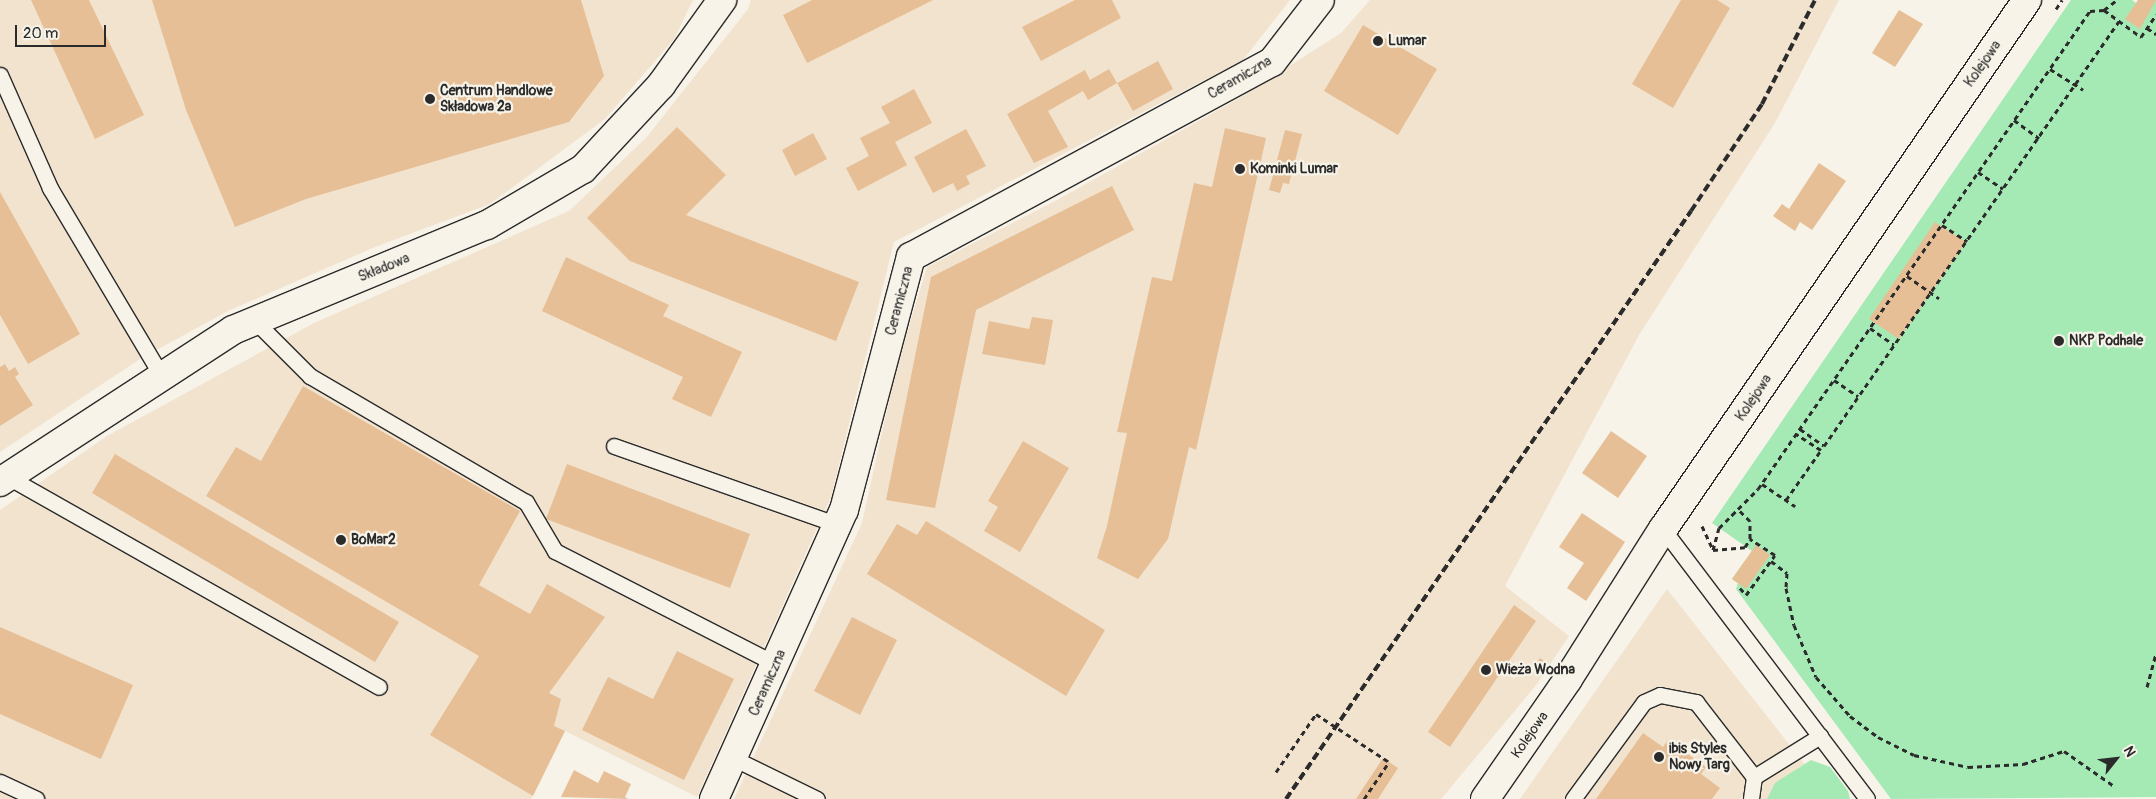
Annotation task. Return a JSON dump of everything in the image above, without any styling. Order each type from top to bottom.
[{"type":"street","name":"Składowa","points":[[4,480],[161,375],[233,330],[487,225],[583,169],[661,85],[722,0]]},
{"type":"street","name":"Ceramiczna","points":[[714,799],[735,759],[838,525],[912,257],[1272,62],[1320,0]]},
{"type":"street","name":"Kolejowa","points":[[1485,799],[1568,679],[1663,529],[2027,0]]},
{"type":"lane","points":[[0,75],[50,188],[161,375]]},
{"type":"lane","points":[[255,321],[310,376],[526,502],[555,551],[776,664]]},
{"type":"lane","points":[[614,446],[838,525]]},
{"type":"lane","points":[[4,480],[379,687]]},
{"type":"lane","points":[[1663,529],[1867,799]]},
{"type":"lane","points":[[1573,799],[1639,709],[1660,695],[1696,702],[1754,777],[1751,799]]},
{"type":"lane","points":[[1754,777],[1820,736]]},
{"type":"lane","points":[[735,759],[817,799]]},
{"type":"lane","points":[[0,782],[36,799]]},
{"type":"path","points":[[2104,10],[2109,2],[2117,0]]},
{"type":"path","points":[[1739,510],[1750,521],[1750,539],[1745,547],[1713,550],[1719,528],[1739,510],[1762,484],[2090,11],[2104,10],[2141,37],[2156,15]]},
{"type":"path","points":[[1800,429],[1824,446],[2076,86],[2119,21]]},
{"type":"path","points":[[2147,28],[2156,34]]},
{"type":"path","points":[[2050,69],[2083,90]]},
{"type":"path","points":[[2014,120],[2039,138]]},
{"type":"path","points":[[1978,172],[2003,189]]},
{"type":"path","points":[[1942,225],[1966,241]]},
{"type":"path","points":[[1906,276],[1939,298]]},
{"type":"path","points":[[1870,328],[1894,345]]},
{"type":"path","points":[[1834,380],[1858,396]]},
{"type":"path","points":[[1786,500],[1821,450],[1796,434]]},
{"type":"path","points":[[1762,484],[1795,506]]},
{"type":"path","points":[[1740,588],[1746,595],[1775,555],[1750,539]]},
{"type":"path","points":[[1771,561],[1787,573],[1786,588],[1794,625],[1816,677],[1850,716],[1878,737],[1914,755],[1968,767],[2022,764],[2064,751],[2114,786]]},
{"type":"path","points":[[2147,687],[2156,653]]},
{"type":"path","points":[[1276,772],[1316,714],[1390,762],[1364,799]]},
{"type":"shaded area","points":[[0,0],[693,0],[674,39],[605,119],[490,204],[375,247],[228,311],[140,359],[0,452]]},
{"type":"shaded area","points":[[751,0],[1290,0],[1243,60],[894,242],[831,497],[697,797],[565,731],[531,799],[0,799],[0,510],[107,436],[314,323],[569,211],[646,138],[748,9]]},
{"type":"shaded area","points":[[1370,0],[1839,0],[1775,123],[1639,335],[1505,586],[1569,636],[1537,684],[1441,799],[734,799],[862,523],[896,369],[927,267],[1059,199],[1236,100],[1341,33]]},
{"type":"shaded area","points":[[1667,589],[1832,799],[1520,799]]},
{"type":"green space","points":[[2071,0],[2132,0],[2136,3],[2156,0],[2156,797],[1891,799],[1736,589],[1738,583],[1732,579],[1752,551],[1712,523]]},
{"type":"green space","points":[[1811,760],[1830,767],[1848,791],[1850,799],[1767,799],[1775,783]]},
{"type":"building","points":[[31,0],[89,0],[144,115],[95,139]]},
{"type":"building","name":"Centrum Handlowe Składowa 2a","points":[[152,0],[581,0],[604,76],[569,122],[306,199],[235,227],[186,110]]},
{"type":"building","points":[[812,0],[933,0],[807,63],[783,15]]},
{"type":"building","points":[[1075,0],[1112,0],[1121,18],[1041,61],[1022,27]]},
{"type":"building","points":[[1681,0],[1717,0],[1730,8],[1673,108],[1632,84]]},
{"type":"building","points":[[2138,0],[2156,0],[2140,29],[2125,19]]},
{"type":"building","points":[[1899,10],[1923,24],[1895,67],[1872,53]]},
{"type":"building","points":[[1363,25],[1437,69],[1398,135],[1324,91]]},
{"type":"building","points":[[1158,61],[1173,89],[1133,111],[1117,83]]},
{"type":"building","points":[[1109,69],[1117,83],[1088,100],[1083,91],[1048,111],[1068,147],[1034,163],[1007,114],[1085,70],[1090,80]]},
{"type":"building","points":[[914,89],[932,123],[895,142],[907,165],[858,191],[846,168],[869,156],[860,138],[890,123],[881,107]]},
{"type":"building","points":[[677,127],[726,175],[686,215],[859,282],[836,341],[630,261],[587,218]]},
{"type":"building","points":[[1225,128],[1266,138],[1196,450],[1189,447],[1168,539],[1138,579],[1097,558],[1107,526],[1127,433],[1117,432],[1152,277],[1172,281],[1194,183],[1212,187]]},
{"type":"building","points":[[966,129],[986,166],[966,176],[970,184],[957,191],[953,183],[933,193],[914,157]]},
{"type":"building","points":[[1285,130],[1302,134],[1289,184],[1283,183],[1280,193],[1269,190]]},
{"type":"building","points":[[813,133],[827,159],[795,176],[782,150]]},
{"type":"building","points":[[1819,163],[1846,181],[1812,230],[1800,222],[1795,231],[1773,216],[1782,204],[1789,209]]},
{"type":"building","points":[[1112,186],[1134,230],[976,310],[935,508],[886,500],[931,277]]},
{"type":"building","points":[[0,192],[80,334],[28,364],[0,315]]},
{"type":"building","points":[[1935,222],[1966,242],[1899,339],[1869,319]]},
{"type":"building","points":[[566,257],[669,305],[663,316],[742,352],[711,417],[672,399],[683,377],[542,311]]},
{"type":"building","points":[[1032,317],[1053,320],[1045,365],[982,354],[989,321],[1029,329]]},
{"type":"building","points":[[5,364],[9,371],[15,367],[19,374],[15,377],[33,405],[0,426],[0,367]]},
{"type":"building","points":[[303,386],[520,511],[479,585],[530,614],[547,584],[605,617],[549,693],[561,699],[554,726],[565,731],[533,796],[430,735],[479,656],[206,496],[236,447],[261,461]]},
{"type":"building","points":[[1611,431],[1647,456],[1618,498],[1582,473]]},
{"type":"building","points":[[1023,441],[1069,468],[1020,552],[984,531],[998,507],[988,501]]},
{"type":"building","points":[[115,454],[399,622],[375,662],[92,493]]},
{"type":"building","points":[[567,464],[750,534],[730,588],[546,519]]},
{"type":"building","points":[[1582,513],[1625,542],[1586,601],[1567,588],[1584,563],[1559,547]]},
{"type":"building","points":[[926,521],[1105,630],[1066,696],[867,574],[897,524],[917,535]]},
{"type":"building","points":[[1756,545],[1770,555],[1746,589],[1732,579]]},
{"type":"building","name":"Wieża Wodna","points":[[1514,605],[1536,621],[1450,747],[1428,732]]},
{"type":"building","points":[[852,617],[897,640],[860,715],[814,691]]},
{"type":"building","points":[[0,627],[133,685],[101,759],[0,714]]},
{"type":"building","points":[[677,651],[734,679],[684,780],[582,730],[608,677],[653,699]]},
{"type":"building","points":[[1540,658],[1544,661],[1540,668],[1535,665]]},
{"type":"building","name":"ibis Styles Nowy Targ","points":[[1643,733],[1663,747],[1668,740],[1706,767],[1701,774],[1720,788],[1712,799],[1596,799]]},
{"type":"building","points":[[1383,758],[1398,768],[1378,799],[1356,799]]},
{"type":"building","points":[[574,770],[598,783],[604,771],[631,784],[625,797],[628,799],[561,797]]},
{"type":"railway","points":[[1286,799],[1691,211],[1762,104],[1815,0]]},
{"type":"place","name":"Lumar","points":[[1378,41]]},
{"type":"place","name":"Centrum Handlowe Składowa 2a","points":[[430,99]]},
{"type":"place","name":"Kominki Lumar","points":[[1240,169]]},
{"type":"place","name":"NKP Podhale","points":[[2059,341]]},
{"type":"place","name":"BoMar2","points":[[341,540]]},
{"type":"place","name":"Wieża Wodna","points":[[1486,670]]},
{"type":"place","name":"ibis Styles Nowy Targ","points":[[1659,757]]}]
